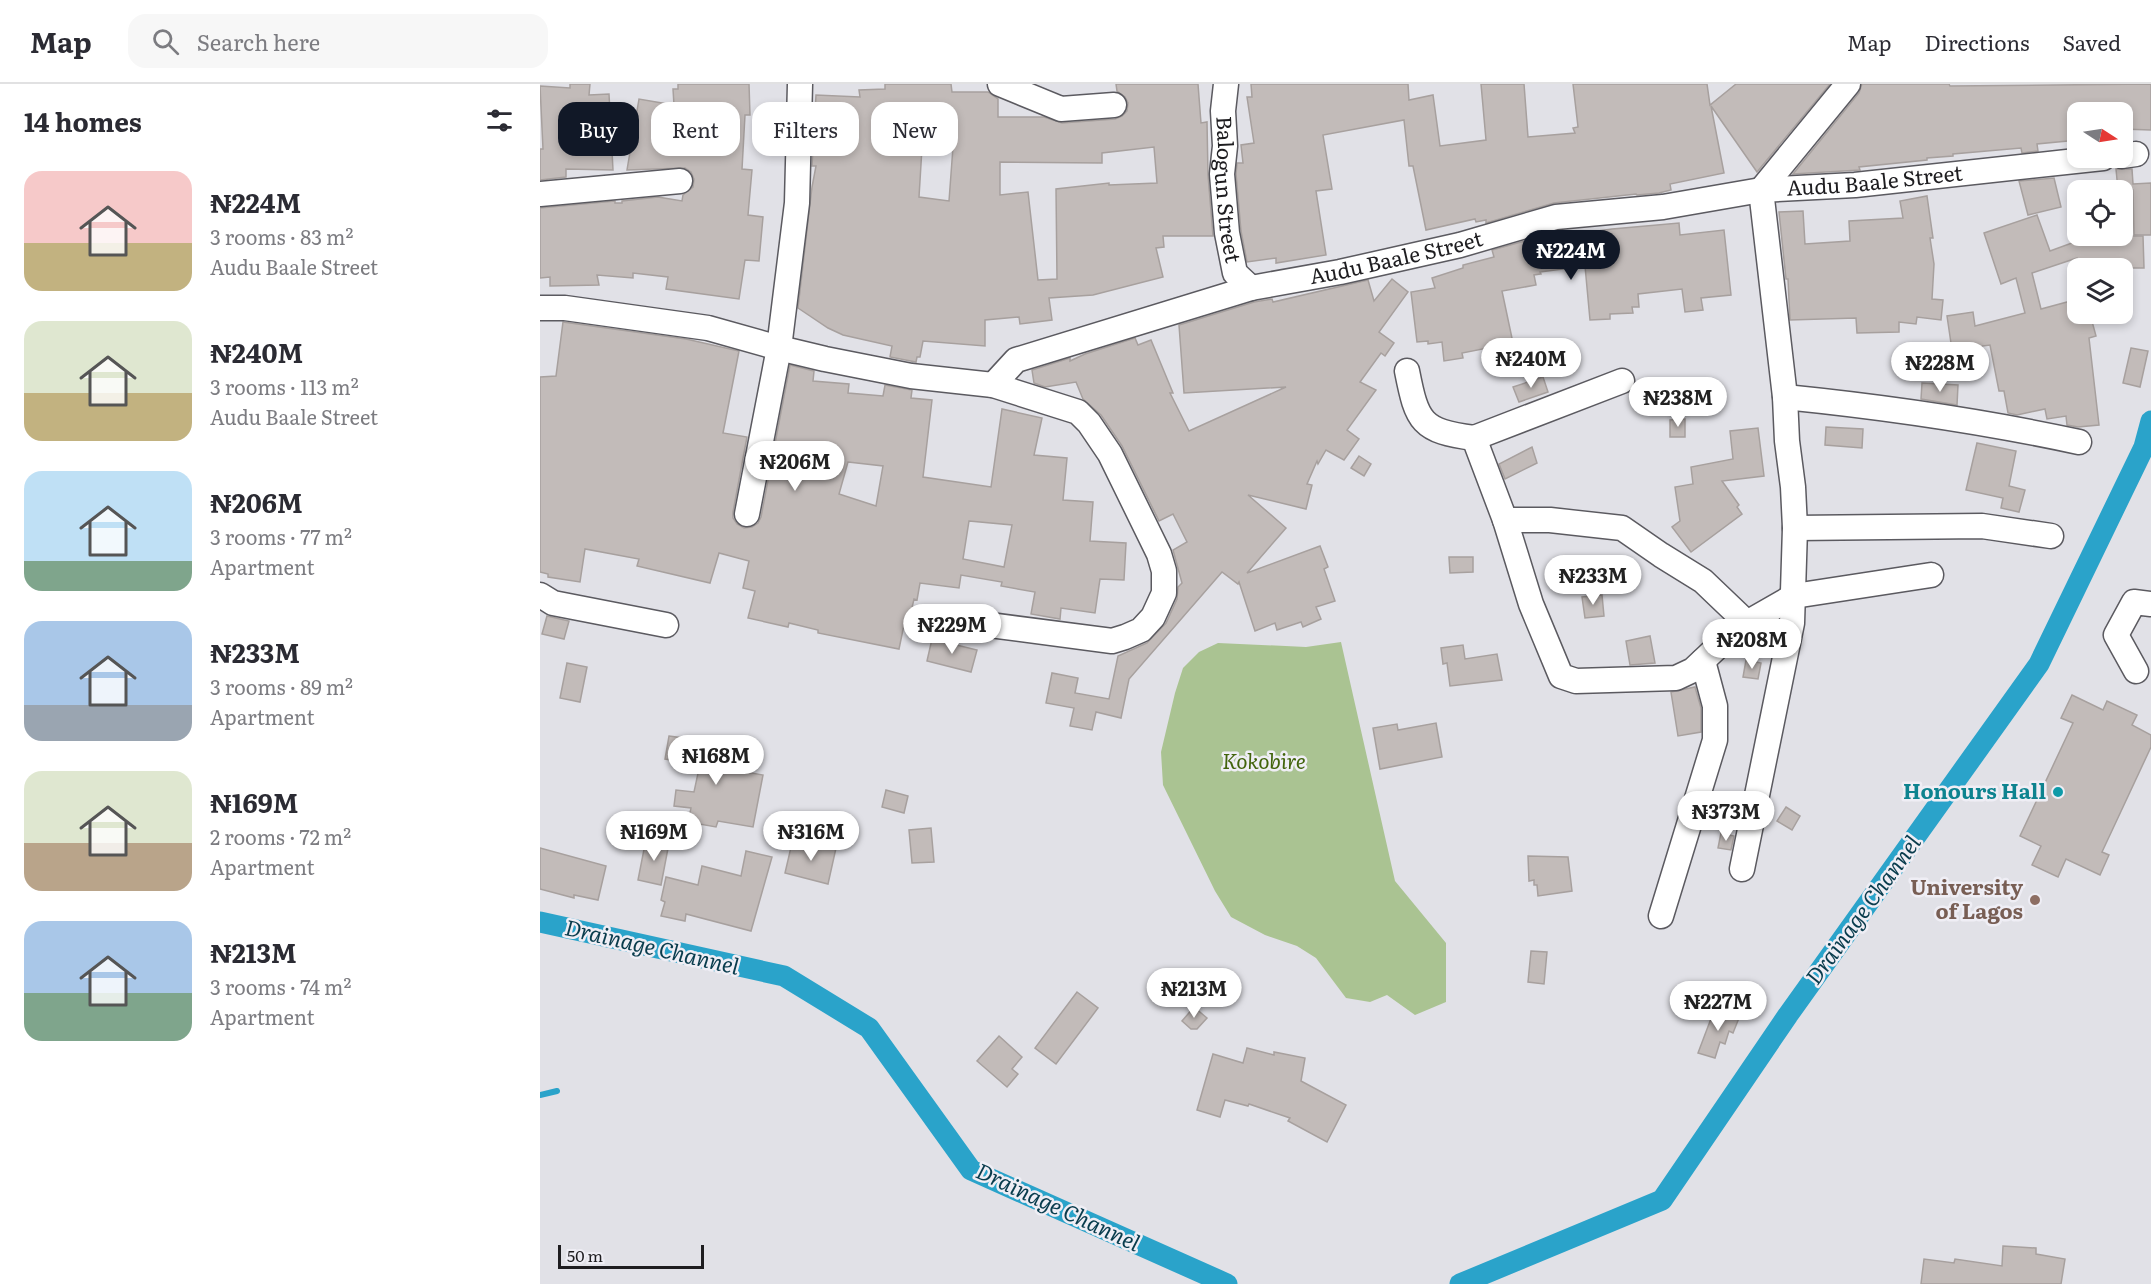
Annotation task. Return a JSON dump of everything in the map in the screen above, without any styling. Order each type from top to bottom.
[{"type":"street","points":[[747,514],[779,348],[797,203],[800,84]]},
{"type":"street","points":[[1000,84],[1061,109],[1114,105]]},
{"type":"street","name":"Balogun Street","points":[[1226,84],[1222,174],[1227,233],[1235,273],[1251,288]]},
{"type":"street","points":[[1742,869],[1792,623],[1794,596],[1793,488],[1761,190],[1848,84]]},
{"type":"street","name":"Audu Baale Street","points":[[993,385],[1016,360],[1251,288],[1340,272],[1460,244],[1556,217],[1663,207],[1761,190],[1855,185],[2067,162]]},
{"type":"street","points":[[540,194],[680,181]]},
{"type":"street","points":[[540,308],[565,308],[708,328],[779,348],[910,376],[993,385],[1078,412],[1089,423],[1110,454],[1159,554],[1164,572],[1164,593],[1153,617],[1141,630],[1112,641],[951,620]]},
{"type":"street","points":[[1407,371],[1416,411],[1425,424],[1446,435],[1473,438],[1622,381]]},
{"type":"street","points":[[1785,397],[1906,410],[2079,442]]},
{"type":"street","points":[[1473,438],[1505,520],[1531,604],[1560,676],[1576,681],[1676,678],[1693,670],[1728,637],[1747,623],[1794,596],[1931,575]]},
{"type":"street","points":[[1505,520],[1550,520],[1622,528],[1703,581],[1747,623]]},
{"type":"street","points":[[1795,528],[1982,526],[2051,536]]},
{"type":"street","points":[[540,595],[553,603],[666,625]]},
{"type":"street","points":[[2136,671],[2116,635],[2134,602],[2151,604]]},
{"type":"street","points":[[1661,916],[1715,740],[1715,706],[1703,662]]},
{"type":"green space","name":"Kokobire","points":[[1341,642],[1395,881],[1446,943],[1446,1002],[1415,1015],[1387,995],[1370,1002],[1346,998],[1316,958],[1297,946],[1265,935],[1231,917],[1215,891],[1163,785],[1161,752],[1175,693],[1183,668],[1199,652],[1218,643],[1306,647]]},
{"type":"building","points":[[570,84],[590,84],[589,95],[609,94],[609,102],[558,102],[558,156],[612,156],[613,170],[566,169],[566,177],[540,180],[540,149],[543,149],[540,86],[570,88]]},
{"type":"building","points":[[678,84],[749,84],[750,115],[745,115],[742,169],[752,170],[748,215],[763,217],[759,261],[745,260],[739,299],[666,289],[668,277],[633,273],[633,278],[597,275],[599,285],[550,286],[550,277],[540,278],[540,208],[615,201],[615,203],[622,203],[622,201],[658,197],[682,201],[683,195],[693,187],[694,179],[691,172],[685,168],[627,170],[629,156],[639,156],[639,99],[656,102],[651,102],[651,156],[740,156],[740,102],[674,102],[673,89],[678,89]]},
{"type":"building","points":[[885,84],[951,84],[952,92],[988,92],[998,99],[998,117],[1044,117],[1062,123],[1115,119],[1122,116],[1127,111],[1128,103],[1125,97],[1117,91],[1116,84],[1198,84],[1201,123],[1207,122],[1213,236],[1163,236],[1164,247],[1156,248],[1163,277],[1093,295],[1049,298],[1052,320],[1020,324],[1019,317],[985,320],[985,346],[923,341],[920,357],[917,357],[916,362],[890,357],[892,346],[843,335],[798,308],[816,166],[812,166],[813,156],[859,156],[859,102],[816,102],[816,95],[860,97],[859,90],[885,89]],"holes":[[[1154,147],[1157,183],[1109,185],[1109,183],[1056,189],[1057,279],[1038,280],[1028,192],[1000,195],[1000,162],[1102,163],[1102,153]]]},
{"type":"building","points":[[1251,84],[1408,84],[1409,100],[1433,95],[1440,146],[1486,140],[1481,84],[1524,84],[1528,137],[1575,133],[1573,128],[1578,127],[1573,84],[1707,84],[1710,105],[1736,84],[1830,84],[1757,172],[1711,106],[1724,173],[1670,184],[1671,190],[1659,193],[1554,203],[1486,223],[1486,220],[1476,222],[1475,219],[1426,230],[1413,166],[1409,166],[1404,120],[1323,135],[1332,189],[1316,191],[1326,255],[1276,263],[1276,258],[1247,262],[1241,231],[1236,174],[1237,163],[1243,163],[1241,145],[1254,143],[1247,97],[1252,97]]},
{"type":"building","points":[[1862,84],[1949,84],[1950,86],[2151,84],[2151,130],[2133,129],[2133,102],[2067,102],[2067,141],[2037,144],[2038,151],[2022,153],[2021,148],[1953,154],[1953,156],[1927,158],[1927,160],[1859,167],[1860,170],[1793,174],[1859,93]]},
{"type":"building","points":[[2116,169],[2132,169],[2133,180],[2117,180]]},
{"type":"building","points":[[2054,178],[2061,207],[2028,215],[2019,181]]},
{"type":"building","points":[[2151,183],[2151,235],[2134,235],[2133,184]]},
{"type":"building","points":[[1927,196],[1933,238],[1930,238],[1934,264],[1932,299],[1943,300],[1941,320],[1917,317],[1916,324],[1899,322],[1899,332],[1857,333],[1856,318],[1790,320],[1788,279],[1786,279],[1779,212],[1803,211],[1805,244],[1850,241],[1849,221],[1903,218],[1900,201]]},
{"type":"building","points":[[2037,215],[2050,251],[2067,245],[2133,246],[2133,236],[2143,236],[2144,268],[2133,268],[2133,258],[2067,258],[2067,261],[2032,273],[2041,309],[2067,302],[2067,324],[2093,324],[2096,336],[2089,338],[2099,425],[2078,427],[2067,425],[2066,416],[2047,419],[2045,409],[2017,415],[2008,413],[2004,391],[1999,391],[1990,345],[1952,350],[1947,316],[1973,312],[1975,326],[2025,313],[2016,278],[2001,284],[1984,233]]},
{"type":"building","points":[[1679,223],[1680,235],[1724,230],[1731,295],[1701,298],[1703,310],[1685,312],[1682,289],[1638,294],[1639,307],[1632,307],[1633,313],[1610,314],[1610,319],[1590,320],[1585,266],[1540,272],[1541,274],[1534,275],[1536,285],[1502,291],[1513,343],[1462,353],[1463,358],[1444,361],[1442,342],[1428,344],[1428,341],[1417,342],[1411,292],[1435,288],[1432,278],[1463,268],[1463,265],[1494,257],[1492,250],[1521,242],[1612,229]]},
{"type":"building","points":[[1392,279],[1408,292],[1379,332],[1394,343],[1385,356],[1381,353],[1360,382],[1376,390],[1347,430],[1359,439],[1344,460],[1326,450],[1318,464],[1317,461],[1307,484],[1312,485],[1306,509],[1248,495],[1286,528],[1247,573],[1320,546],[1328,567],[1324,569],[1335,601],[1316,607],[1321,619],[1303,627],[1301,622],[1277,630],[1275,623],[1255,631],[1239,582],[1238,584],[1222,572],[1129,679],[1121,718],[1096,712],[1092,730],[1070,726],[1074,708],[1046,703],[1052,673],[1078,678],[1075,693],[1109,699],[1118,656],[1147,643],[1166,623],[1177,599],[1178,587],[1182,583],[1173,550],[1187,542],[1173,514],[1159,521],[1122,446],[1101,415],[1083,399],[1076,382],[1045,387],[1034,383],[1032,370],[1070,358],[1070,361],[1135,338],[1138,345],[1151,340],[1173,393],[1170,393],[1189,431],[1286,387],[1184,393],[1179,325],[1254,302],[1272,299],[1273,302],[1368,280],[1374,301]]},
{"type":"building","points":[[563,322],[686,339],[739,351],[723,433],[747,437],[733,512],[733,518],[737,524],[744,528],[752,527],[761,517],[790,365],[814,371],[813,381],[849,384],[848,393],[883,396],[885,385],[912,390],[911,398],[932,400],[923,477],[991,487],[1002,409],[1042,418],[1034,455],[1067,458],[1063,500],[1093,502],[1090,541],[1126,543],[1124,580],[1100,579],[1095,613],[1061,608],[1060,619],[1031,614],[1035,592],[1001,586],[1002,582],[961,575],[959,588],[920,583],[917,600],[914,599],[909,621],[905,620],[899,649],[818,633],[818,630],[789,623],[788,627],[748,618],[755,591],[743,588],[749,561],[719,553],[710,583],[637,566],[639,559],[585,549],[580,582],[548,577],[548,574],[540,572],[540,377],[556,376]],"holes":[[[848,462],[883,466],[876,506],[839,494]],[[969,521],[1012,525],[1004,567],[963,559]]]},
{"type":"building","points":[[2131,348],[2148,351],[2140,387],[2123,383]]},
{"type":"building","points":[[1543,377],[1548,392],[1519,402],[1513,387]]},
{"type":"building","points":[[1922,383],[1958,385],[1957,405],[1921,399]]},
{"type":"building","points":[[1685,419],[1685,437],[1670,437],[1670,420]]},
{"type":"building","points":[[1826,427],[1863,429],[1862,448],[1825,445]]},
{"type":"building","points":[[1758,428],[1764,476],[1722,481],[1739,505],[1737,507],[1742,514],[1691,552],[1672,527],[1680,521],[1675,487],[1693,484],[1691,467],[1733,459],[1730,431]]},
{"type":"building","points":[[1977,443],[2016,451],[2009,486],[2025,490],[2019,512],[2001,508],[2003,498],[1966,490]]},
{"type":"building","points":[[1532,447],[1537,463],[1505,479],[1499,464]]},
{"type":"building","points":[[1359,456],[1371,464],[1364,476],[1351,468]]},
{"type":"building","points":[[1449,557],[1473,557],[1473,572],[1450,573]]},
{"type":"building","points":[[1602,595],[1604,616],[1585,618],[1582,597]]},
{"type":"building","points":[[547,616],[569,621],[564,639],[542,634]]},
{"type":"building","points":[[1650,636],[1655,663],[1630,665],[1626,641]]},
{"type":"building","points":[[932,639],[977,650],[971,672],[927,661]]},
{"type":"building","points":[[1463,645],[1465,659],[1497,654],[1502,680],[1450,686],[1447,663],[1443,664],[1441,648]]},
{"type":"building","points":[[1746,660],[1761,663],[1758,679],[1743,677]]},
{"type":"building","points":[[567,663],[587,667],[580,702],[560,698]]},
{"type":"building","points":[[1695,687],[1701,708],[1701,732],[1678,736],[1671,692]]},
{"type":"building","name":"Honours Hall","points":[[2072,695],[2103,710],[2107,701],[2137,715],[2132,725],[2151,735],[2151,747],[2102,852],[2109,855],[2100,875],[2066,859],[2058,877],[2032,865],[2041,846],[2020,836],[2073,723],[2061,718]]},
{"type":"building","points":[[1436,723],[1442,757],[1380,769],[1373,728],[1397,724],[1398,730]]},
{"type":"building","points":[[669,736],[698,740],[697,746],[732,752],[729,769],[763,775],[753,827],[718,821],[716,827],[688,822],[691,808],[674,806],[676,790],[694,792],[700,764],[665,759]]},
{"type":"building","points":[[886,790],[908,796],[904,813],[882,807]]},
{"type":"building","points":[[1786,807],[1800,816],[1792,830],[1777,821]]},
{"type":"building","points":[[931,828],[934,862],[912,863],[909,830]]},
{"type":"building","points":[[1721,833],[1734,836],[1731,850],[1718,848]]},
{"type":"building","points":[[646,839],[669,843],[661,885],[638,880]]},
{"type":"building","points":[[792,843],[812,848],[813,843],[836,848],[828,884],[785,873]]},
{"type":"building","points":[[540,848],[606,866],[598,900],[574,895],[574,898],[540,889]]},
{"type":"building","points":[[746,851],[772,857],[751,931],[686,914],[685,921],[661,916],[665,902],[661,900],[666,877],[698,885],[702,866],[741,876]]},
{"type":"building","points":[[1528,856],[1568,857],[1572,891],[1538,896],[1534,880],[1529,881]]},
{"type":"building","points":[[1531,951],[1547,952],[1544,984],[1528,982]]},
{"type":"building","points":[[1077,992],[1098,1008],[1056,1064],[1035,1048]]},
{"type":"building","points":[[1194,1007],[1207,1018],[1197,1029],[1191,1029],[1182,1021]]},
{"type":"building","points":[[1715,1008],[1739,1018],[1733,1033],[1729,1031],[1725,1044],[1720,1042],[1715,1058],[1698,1053]]},
{"type":"building","points":[[999,1036],[1022,1057],[1012,1069],[1018,1074],[1007,1087],[977,1061]]},
{"type":"building","points":[[1247,1048],[1274,1055],[1274,1052],[1305,1058],[1301,1081],[1346,1105],[1327,1142],[1288,1121],[1290,1118],[1249,1104],[1248,1106],[1225,1100],[1220,1117],[1197,1110],[1213,1054],[1243,1063]]},
{"type":"building","points":[[2003,1246],[2036,1248],[2036,1254],[2065,1259],[2061,1284],[1921,1284],[1924,1259],[1954,1263],[1955,1259],[2002,1266]]},
{"type":"waterway","name":"Drainage Channel","points":[[1460,1284],[1662,1200],[1788,1015],[2039,664],[2144,447],[2151,421]]},
{"type":"waterway","name":"Drainage Channel","points":[[540,922],[784,976],[869,1028],[971,1170],[1227,1284]]},
{"type":"waterway","points":[[540,1095],[557,1091]]},
{"type":"place","name":"Honours Hall","points":[[2058,792]]},
{"type":"place","name":"University of Lagos","points":[[2035,900]]}]
